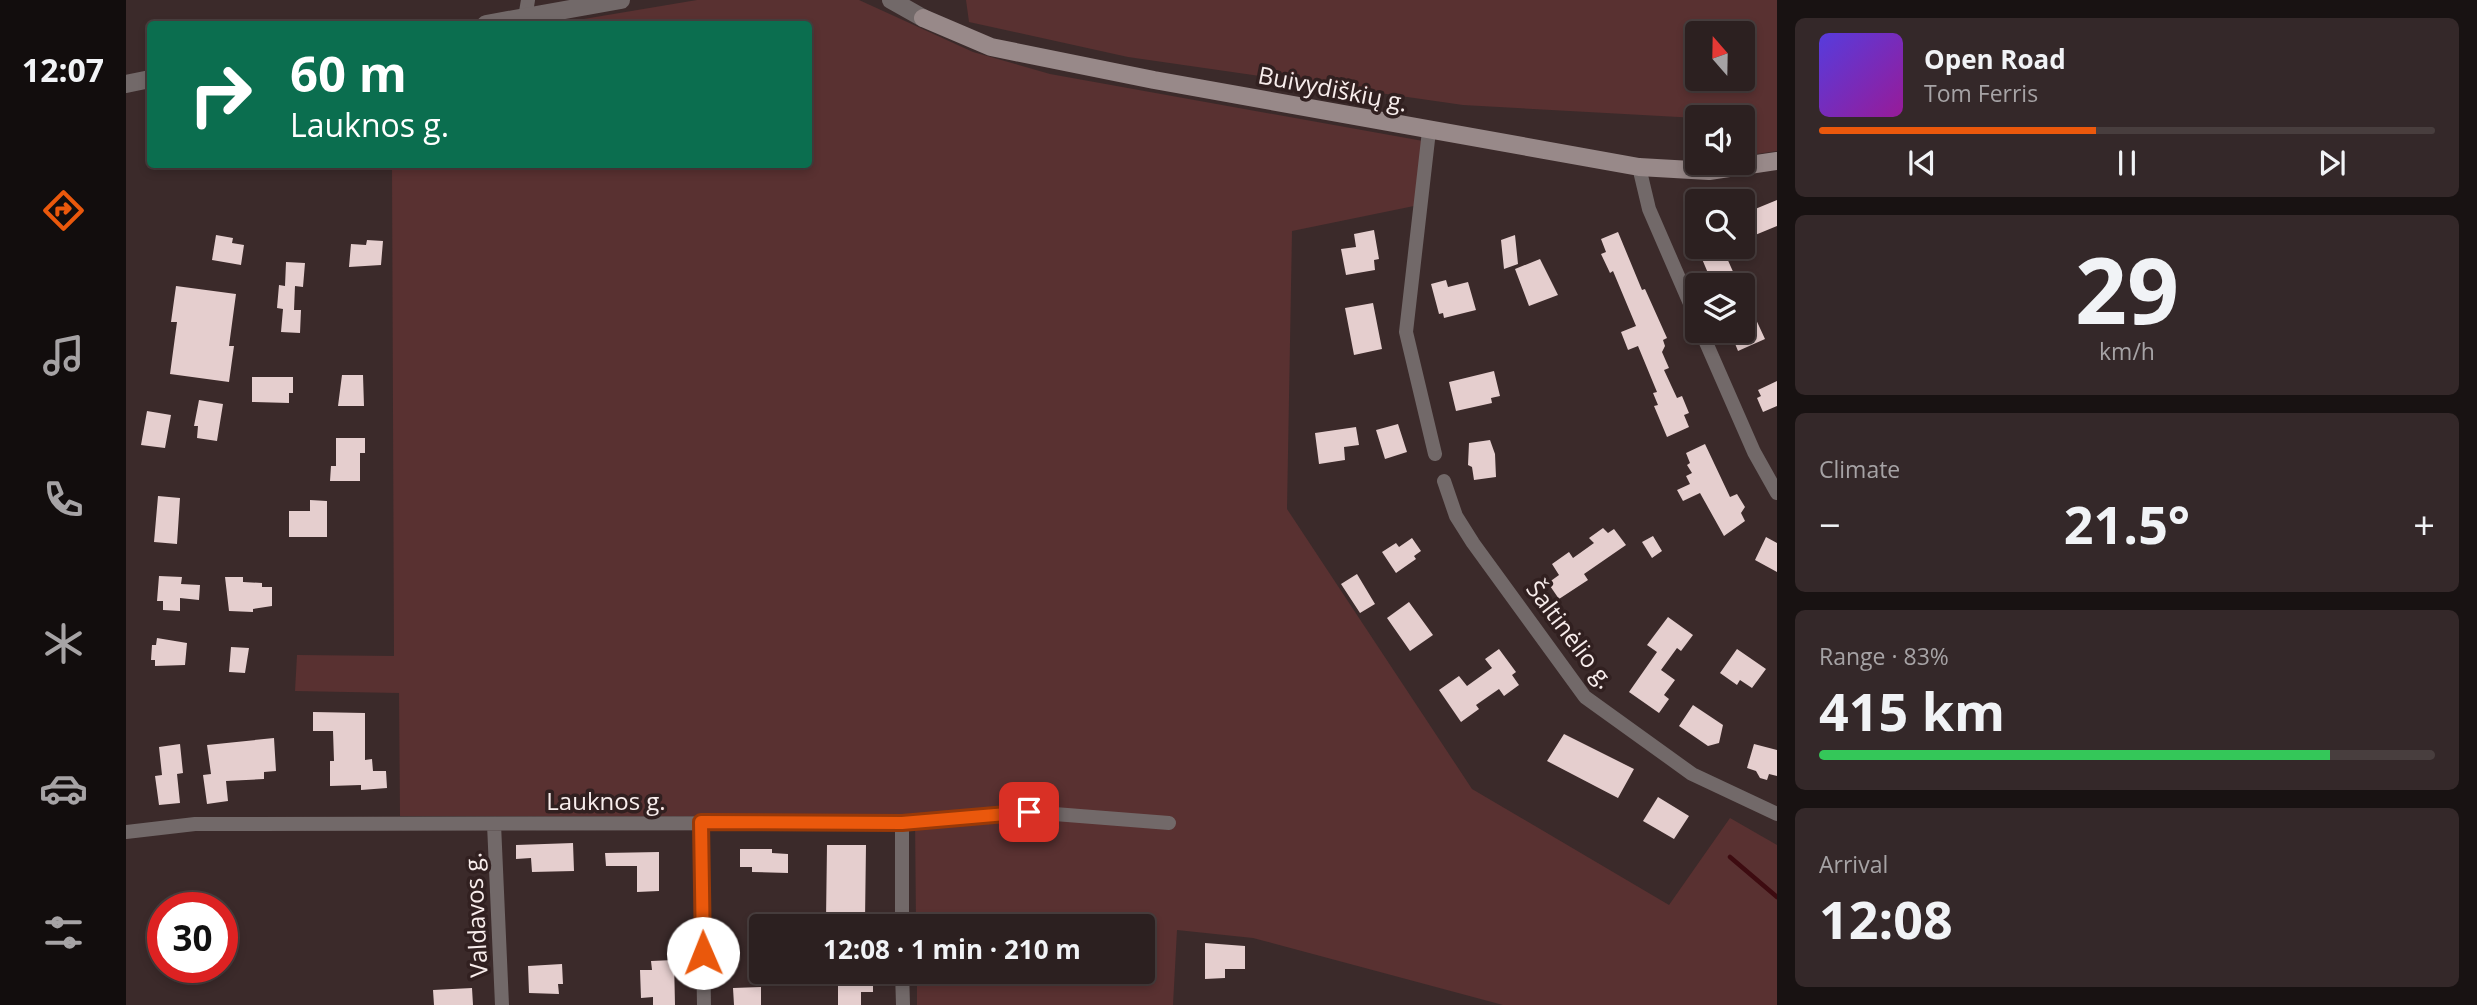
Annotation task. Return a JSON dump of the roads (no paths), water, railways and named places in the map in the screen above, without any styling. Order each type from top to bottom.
[{"type":"main road","name":"Buivydiškių g.","points":[[923,19],[991,47],[1429,131],[1531,146],[1639,167],[1709,171],[1777,161]]},
{"type":"street","points":[[525,18],[528,0]]},
{"type":"street","points":[[506,21],[621,0]]},
{"type":"street","name":"Buivydiškių g.","points":[[891,0],[923,19]]},
{"type":"street","points":[[126,83],[147,80]]},
{"type":"street","points":[[1429,131],[1406,332],[1435,454]]},
{"type":"street","points":[[1639,167],[1649,209],[1685,292]]},
{"type":"street","points":[[1706,343],[1762,470],[1777,493]]},
{"type":"street","name":"Šaltinėlio g.","points":[[1444,481],[1456,516],[1585,697],[1692,774],[1777,814]]},
{"type":"street","name":"Lauknos g.","points":[[126,832],[195,824],[902,823],[1029,812],[1170,823]]},
{"type":"street","points":[[701,822],[704,1005]]},
{"type":"street","points":[[902,823],[902,914]]},
{"type":"street","name":"Valdavos g.","points":[[494,824],[502,1005]]},
{"type":"street","points":[[902,984],[903,1005]]},
{"type":"waterway","points":[[1730,857],[1777,897]]}]
